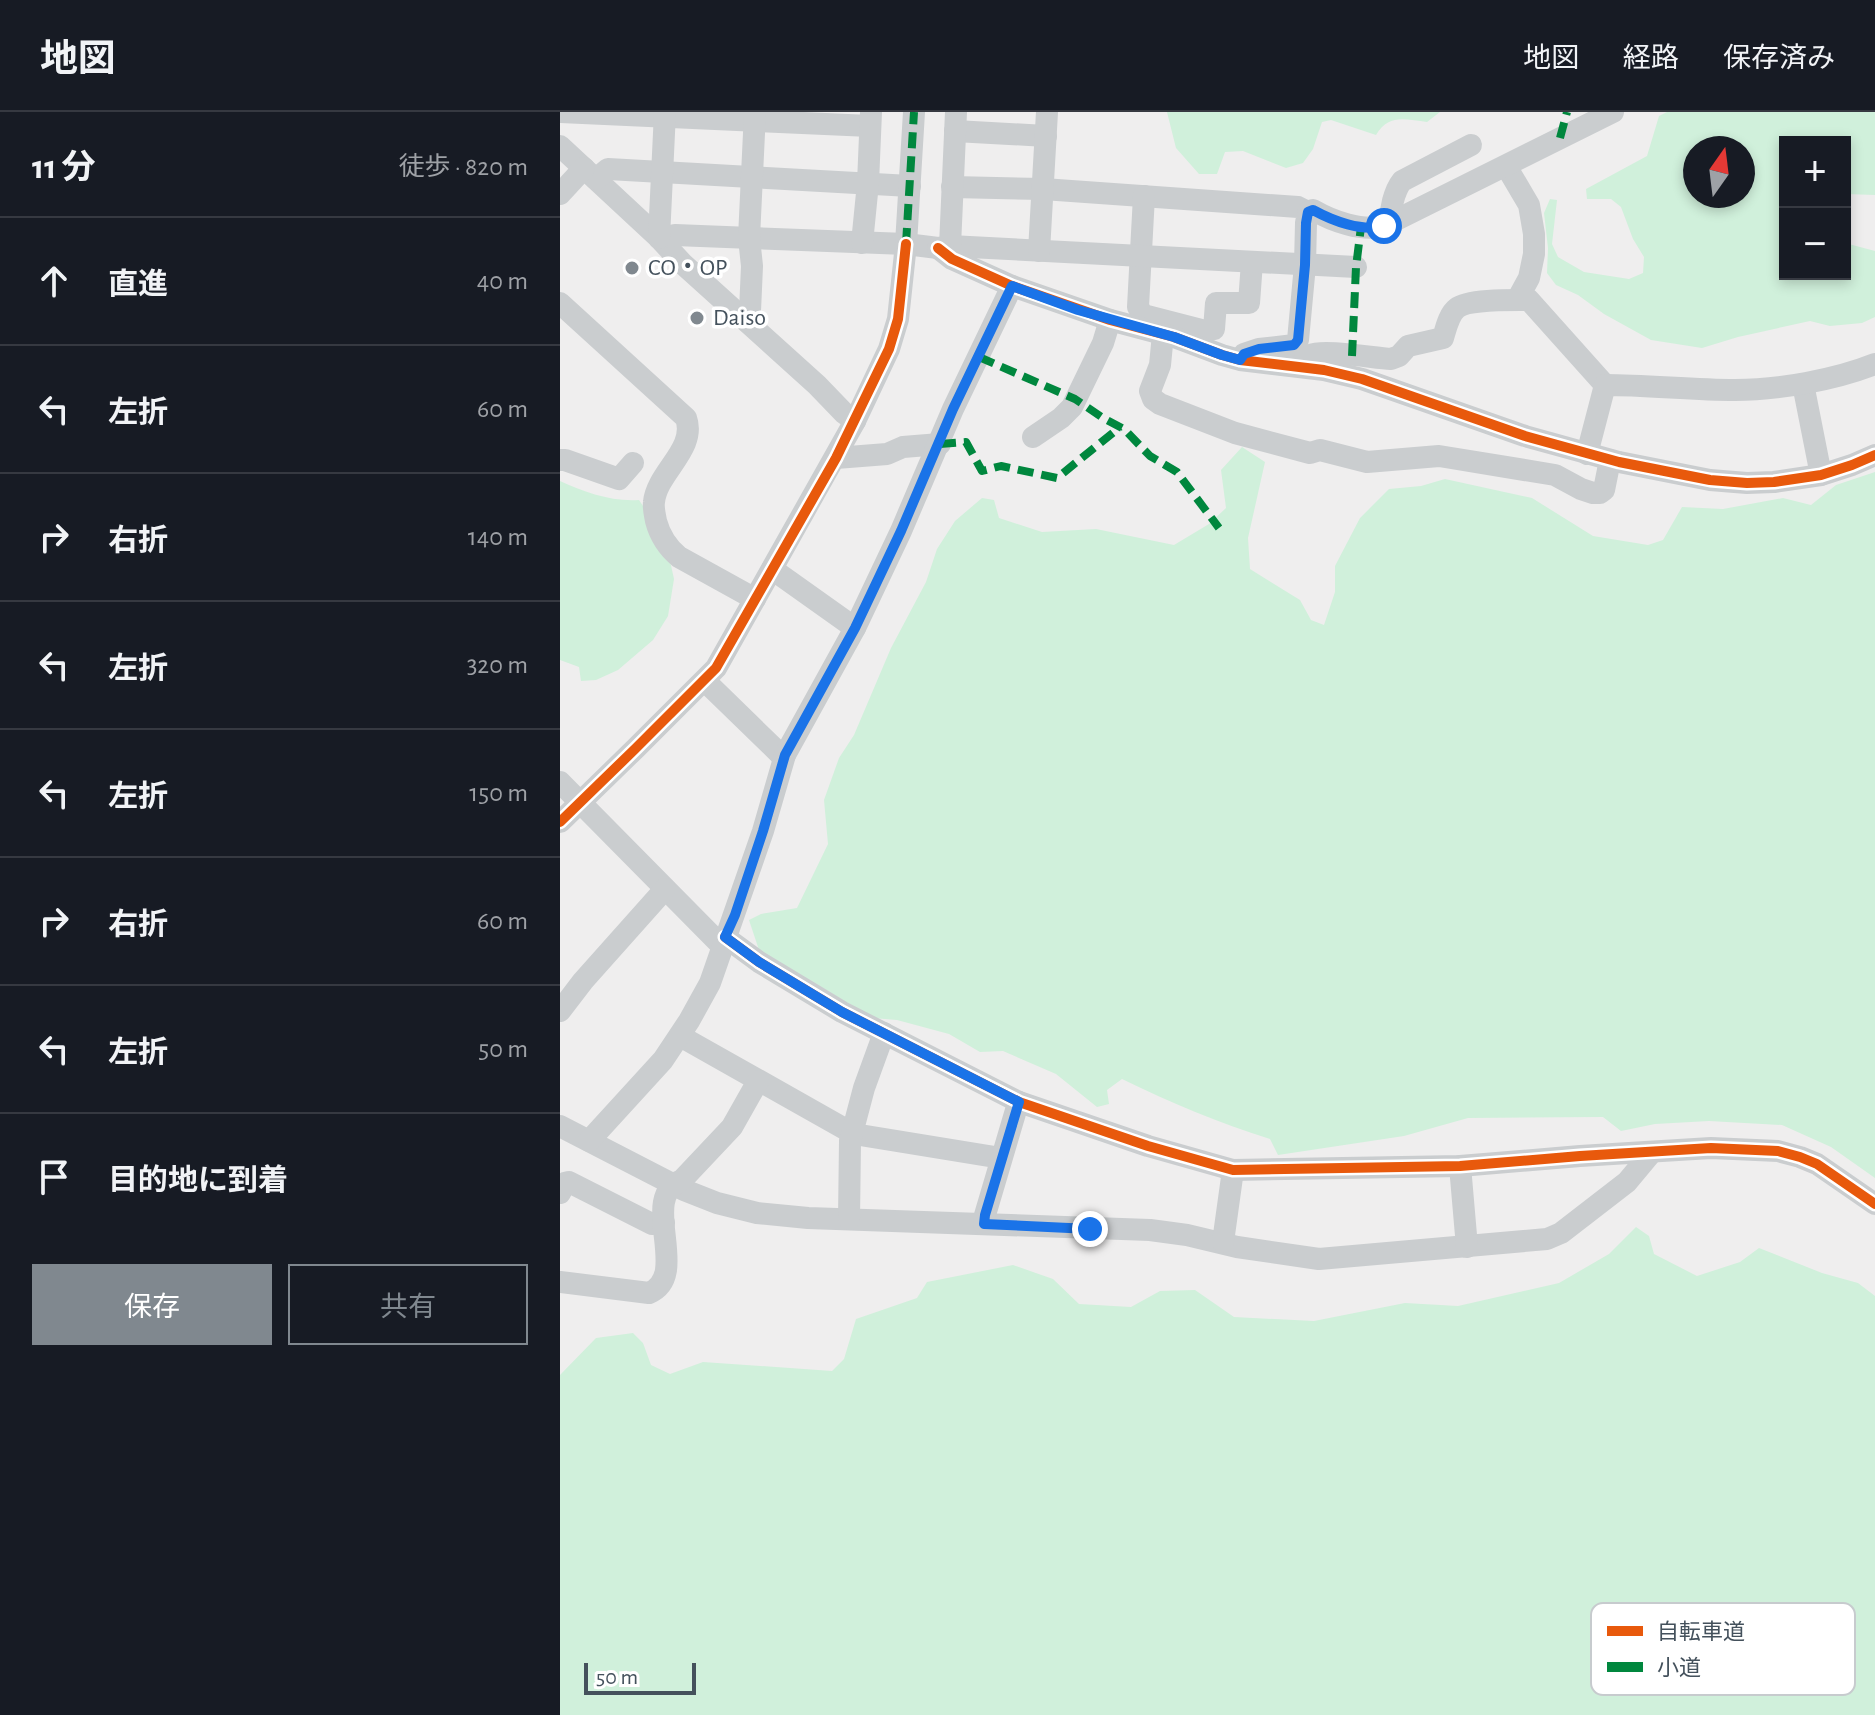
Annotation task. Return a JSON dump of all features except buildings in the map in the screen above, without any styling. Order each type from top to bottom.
[{"type":"street","points":[[560,112],[871,119],[862,243]]},
{"type":"street","points":[[560,822],[716,668],[855,421],[889,349],[898,319],[914,112]]},
{"type":"street","points":[[1039,251],[1047,112]]},
{"type":"street","points":[[952,187],[1043,189],[1298,207],[1374,229],[1613,112]]},
{"type":"street","points":[[659,238],[665,114]]},
{"type":"street","points":[[748,322],[755,116]]},
{"type":"street","points":[[1046,136],[955,122],[952,187],[944,247],[952,259],[1012,286],[1240,360],[1302,366],[1362,379],[1525,436],[1610,460],[1710,480],[1774,482],[1821,475],[1875,455]]},
{"type":"street","points":[[1390,223],[1402,181],[1471,145]]},
{"type":"street","points":[[560,146],[683,264],[855,421]]},
{"type":"street","points":[[1506,166],[1529,205],[1534,234],[1529,278],[1517,300]]},
{"type":"street","points":[[560,194],[590,173],[608,169],[910,186]]},
{"type":"street","points":[[1144,196],[1138,307],[1143,315],[1205,331],[1214,329],[1216,303],[1249,303],[1252,262]]},
{"type":"street","points":[[1240,360],[1244,354],[1294,345],[1298,340],[1308,212]]},
{"type":"street","points":[[659,238],[675,235],[906,244],[1356,267]]},
{"type":"street","points":[[589,1141],[663,1060],[710,983],[735,915],[785,755],[855,628],[1012,286]]},
{"type":"street","points":[[1302,366],[1304,359],[1310,355],[1391,359],[1399,356],[1408,346],[1443,338],[1453,310],[1463,304],[1517,300],[1529,300],[1605,385],[1737,390],[1803,384],[1875,364]]},
{"type":"street","points":[[560,303],[686,418],[689,428],[687,440],[658,487],[654,503],[658,529],[670,549],[755,599]]},
{"type":"street","points":[[1033,437],[1072,407],[1103,343],[1110,320]]},
{"type":"street","points":[[1163,334],[1160,365],[1150,391],[1153,399],[1235,433],[1310,453],[1320,450],[1367,462],[1439,456],[1555,475],[1593,493],[1604,490],[1610,460]]},
{"type":"street","points":[[1803,384],[1821,475]]},
{"type":"street","points":[[1587,454],[1605,385]]},
{"type":"street","points":[[836,458],[887,454],[903,447],[940,444]]},
{"type":"street","points":[[560,460],[619,479],[633,463]]},
{"type":"street","points":[[772,569],[855,628]]},
{"type":"street","points":[[705,681],[781,755],[785,755]]},
{"type":"street","points":[[560,782],[665,889],[723,941],[842,1012],[1019,1102],[1148,1146],[1233,1170],[1460,1166],[1711,1148],[1778,1151],[1817,1164],[1875,1204]]},
{"type":"street","points":[[560,1011],[665,889]]},
{"type":"street","points":[[849,1219],[851,1132],[884,1033]]},
{"type":"street","points":[[680,1036],[851,1132],[1001,1158]]},
{"type":"street","points":[[560,1282],[649,1293],[659,1289],[666,1277],[664,1197],[671,1184],[682,1180],[732,1127],[758,1081]]},
{"type":"street","points":[[984,1224],[1019,1102]]},
{"type":"street","points":[[560,1126],[671,1184],[717,1203],[757,1213],[1150,1230],[1319,1259],[1547,1239],[1561,1233],[1627,1182],[1652,1152]]},
{"type":"street","points":[[1460,1166],[1467,1247]]},
{"type":"street","points":[[1223,1242],[1233,1170]]},
{"type":"street","points":[[560,1193],[565,1183],[569,1182],[652,1224],[664,1223]]},
{"type":"green space","points":[[1167,112],[1440,112],[1427,122],[1405,119],[1386,123],[1376,135],[1331,120],[1322,122],[1313,149],[1303,163],[1286,168],[1243,151],[1225,152],[1217,174],[1199,174],[1176,148]]},
{"type":"green space","points":[[1667,112],[1875,112],[1875,195],[1851,194],[1851,136],[1779,136],[1779,280],[1851,280],[1851,245],[1875,251],[1875,317],[1862,323],[1830,326],[1810,321],[1702,348],[1651,340],[1556,285],[1547,273],[1544,213],[1550,199],[1557,200],[1552,244],[1558,257],[1584,272],[1629,279],[1643,273],[1644,257],[1633,239],[1621,207],[1611,199],[1587,199],[1586,189],[1647,156],[1659,116]]},
{"type":"green space","points":[[1242,447],[1265,462],[1248,538],[1250,569],[1300,600],[1311,620],[1324,625],[1335,592],[1335,566],[1360,518],[1389,489],[1421,486],[1445,479],[1532,498],[1593,536],[1648,545],[1663,540],[1682,507],[1723,509],[1783,498],[1811,505],[1836,485],[1875,472],[1875,1178],[1831,1147],[1782,1125],[1709,1121],[1655,1124],[1621,1131],[1603,1117],[1468,1118],[1404,1136],[1278,1155],[1270,1139],[1195,1112],[1122,1079],[1107,1090],[1109,1104],[1097,1107],[1056,1074],[1003,1051],[980,1052],[949,1034],[897,1020],[873,1018],[759,950],[749,920],[761,914],[797,908],[828,844],[824,800],[839,758],[854,735],[891,648],[926,582],[937,549],[955,521],[982,498],[994,500],[999,518],[1042,532],[1096,529],[1174,545],[1209,524],[1226,508],[1221,470]]},
{"type":"green space","points":[[560,481],[598,495],[639,500],[670,561],[674,579],[668,616],[653,640],[618,670],[596,680],[581,681],[579,667],[560,660]]},
{"type":"green space","points":[[1636,1227],[1649,1236],[1654,1254],[1697,1276],[1740,1262],[1759,1248],[1822,1273],[1858,1283],[1875,1296],[1875,1715],[560,1715],[560,1375],[596,1338],[633,1333],[643,1343],[651,1365],[670,1374],[703,1362],[832,1371],[844,1359],[856,1319],[917,1298],[927,1282],[1013,1265],[1053,1279],[1079,1304],[1131,1307],[1160,1291],[1195,1290],[1234,1317],[1314,1321],[1405,1303],[1458,1306],[1559,1283],[1609,1254]]},
{"type":"marked path","points":[[906,244],[914,112]]},
{"type":"marked path","points":[[1560,138],[1567,112]]},
{"type":"marked path","points":[[1352,356],[1361,227]]},
{"type":"marked path","points":[[979,357],[1075,399],[1124,429],[1150,456],[1177,472],[1219,528]]},
{"type":"marked path","points":[[940,444],[966,442],[982,471],[1001,466],[1057,478],[1120,427]]},
{"type":"cycle path","points":[[560,822],[716,668],[836,458],[889,349],[898,319],[906,244]]},
{"type":"cycle path","points":[[938,248],[952,259],[1012,286],[1110,320],[1174,337],[1240,360],[1324,370],[1362,379],[1525,436],[1619,462],[1710,480],[1747,483],[1821,475],[1875,455]]},
{"type":"cycle path","points":[[725,937],[759,962],[842,1012],[1019,1102],[1148,1146],[1233,1170],[1460,1166],[1711,1148],[1778,1151],[1817,1164],[1875,1204]]},
{"type":"place","name":"CO・OP","points":[[632,268]]},
{"type":"place","name":"Daiso","points":[[697,318]]},
{"type":"route","points":[[1090,1229],[984,1224],[1019,1102],[842,1012],[759,962],[725,937],[763,831],[785,755],[855,628],[1012,286],[1078,310],[1197,344],[1240,360],[1244,354],[1294,345],[1298,340],[1308,212],[1313,210],[1361,227],[1374,229],[1384,226]]}]
